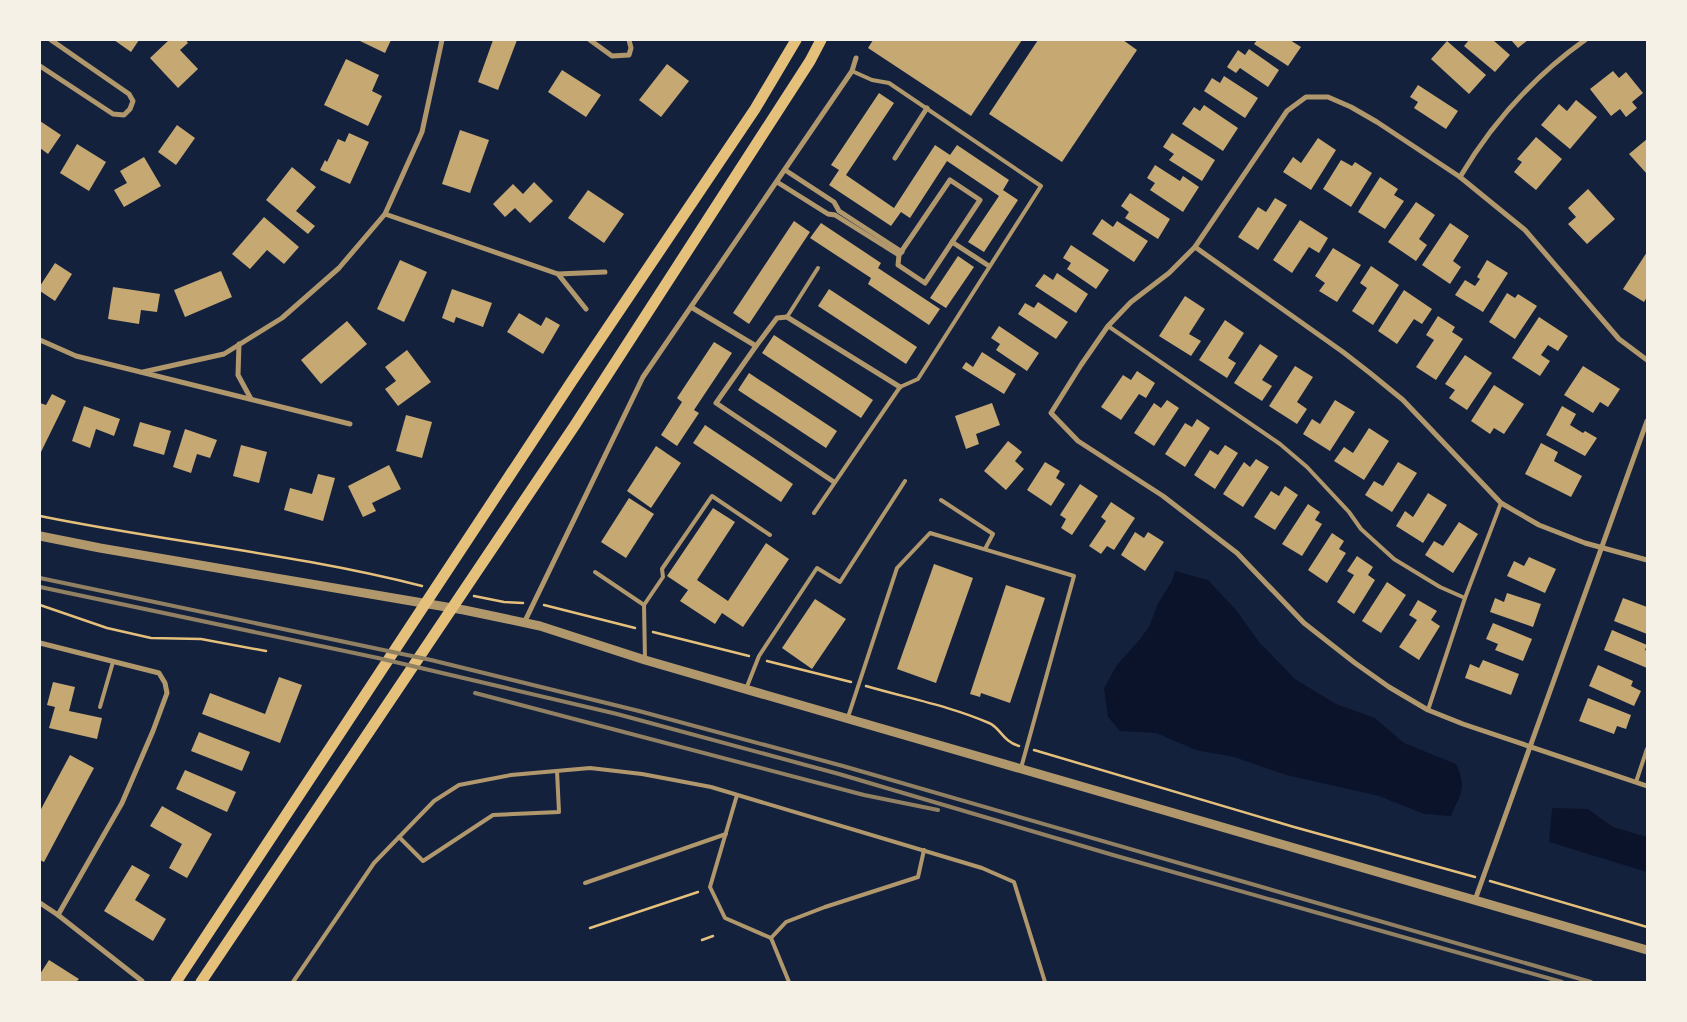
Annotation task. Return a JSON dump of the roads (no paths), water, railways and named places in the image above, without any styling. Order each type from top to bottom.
[{"type":"main road","points":[[176,982],[561,397],[755,109],[796,40]]},
{"type":"main road","points":[[201,982],[570,433],[810,61],[821,40]]},
{"type":"street","points":[[40,66],[114,114],[124,115],[130,109],[133,101],[129,94],[51,40]]},
{"type":"street","points":[[143,372],[224,354],[282,318],[339,268],[385,214],[422,132],[442,40]]},
{"type":"street","points":[[590,40],[612,56],[629,55],[632,48],[629,40]]},
{"type":"street","points":[[1460,177],[1486,136],[1529,86],[1558,59],[1585,40]]},
{"type":"street","points":[[524,623],[643,377],[852,71],[856,58]]},
{"type":"street","points":[[1647,360],[1618,339],[1525,230],[1460,177],[1352,107],[1328,97],[1306,97],[1287,111],[1195,247],[1169,273],[1131,302],[1108,326],[1051,413],[1078,441],[1163,496],[1237,553],[1311,629],[1382,683],[1428,710],[1463,724],[1647,786]]},
{"type":"street","points":[[895,158],[927,108]]},
{"type":"street","points":[[785,170],[834,202],[839,211],[901,253]]},
{"type":"street","points":[[950,180],[980,200],[925,283],[898,265],[901,253],[950,180]]},
{"type":"street","points":[[777,182],[828,214],[836,215],[901,253]]},
{"type":"street","points":[[385,214],[558,274],[605,272]]},
{"type":"street","points":[[952,242],[989,266]]},
{"type":"street","points":[[1195,247],[1344,352],[1403,400],[1501,503],[1539,525],[1601,548],[1647,560]]},
{"type":"street","points":[[558,274],[586,309]]},
{"type":"street","points":[[691,307],[756,346]]},
{"type":"street","points":[[834,482],[716,403],[777,318],[787,317],[900,387]]},
{"type":"street","points":[[40,340],[76,356],[350,424]]},
{"type":"street","points":[[239,344],[238,374],[251,399]]},
{"type":"street","points":[[1475,900],[1647,421]]},
{"type":"street","points":[[40,536],[110,550],[414,601],[540,626],[645,660],[1647,950]]},
{"type":"street","points":[[40,643],[160,673],[167,693],[122,803],[58,915]]},
{"type":"street","points":[[40,904],[58,915],[142,981]]},
{"type":"lane","points":[[814,513],[900,387],[918,379],[1041,186],[889,83],[872,80],[852,71]]},
{"type":"lane","points":[[787,317],[818,268]]},
{"type":"lane","points":[[1108,326],[1280,444],[1307,467],[1361,529],[1394,560],[1440,587],[1465,598]]},
{"type":"lane","points":[[746,689],[758,659],[818,568],[840,582],[905,481]]},
{"type":"lane","points":[[645,660],[644,605],[663,576],[662,569],[712,496],[770,535]]},
{"type":"lane","points":[[941,500],[993,534],[985,549]]},
{"type":"lane","points":[[1428,710],[1465,598],[1501,503]]},
{"type":"lane","points":[[848,718],[897,568],[930,533],[1074,576],[1021,768]]},
{"type":"lane","points":[[595,572],[644,605]]},
{"type":"lane","points":[[100,707],[113,662]]},
{"type":"lane","points":[[1636,782],[1647,749]]},
{"type":"lane","points":[[293,982],[374,864],[434,801],[459,785],[511,775],[590,768],[642,774],[711,787],[982,868],[1014,882],[1045,982]]},
{"type":"lane","points":[[399,837],[423,861],[493,815],[559,812],[557,771]]},
{"type":"lane","points":[[737,795],[710,887],[725,918],[772,938],[788,982]]},
{"type":"lane","points":[[585,883],[726,834]]},
{"type":"lane","points":[[772,938],[786,922],[825,906],[918,877],[924,850]]},
{"type":"water","points":[[1175,571],[1208,580],[1237,611],[1259,642],[1295,679],[1336,704],[1375,718],[1404,743],[1456,764],[1462,785],[1458,802],[1451,816],[1424,814],[1379,796],[1286,775],[1234,757],[1196,750],[1156,733],[1120,731],[1108,717],[1104,688],[1117,665],[1150,625],[1157,605],[1172,581]]},
{"type":"water","points":[[1552,808],[1588,809],[1613,827],[1647,837],[1647,872],[1549,842]]},
{"type":"railway","points":[[40,578],[431,660],[639,711],[843,766],[1591,982]]},
{"type":"railway","points":[[40,587],[378,658],[617,714],[839,774],[1113,855],[1562,982]]},
{"type":"railway","points":[[475,693],[864,795],[938,810]]}]
